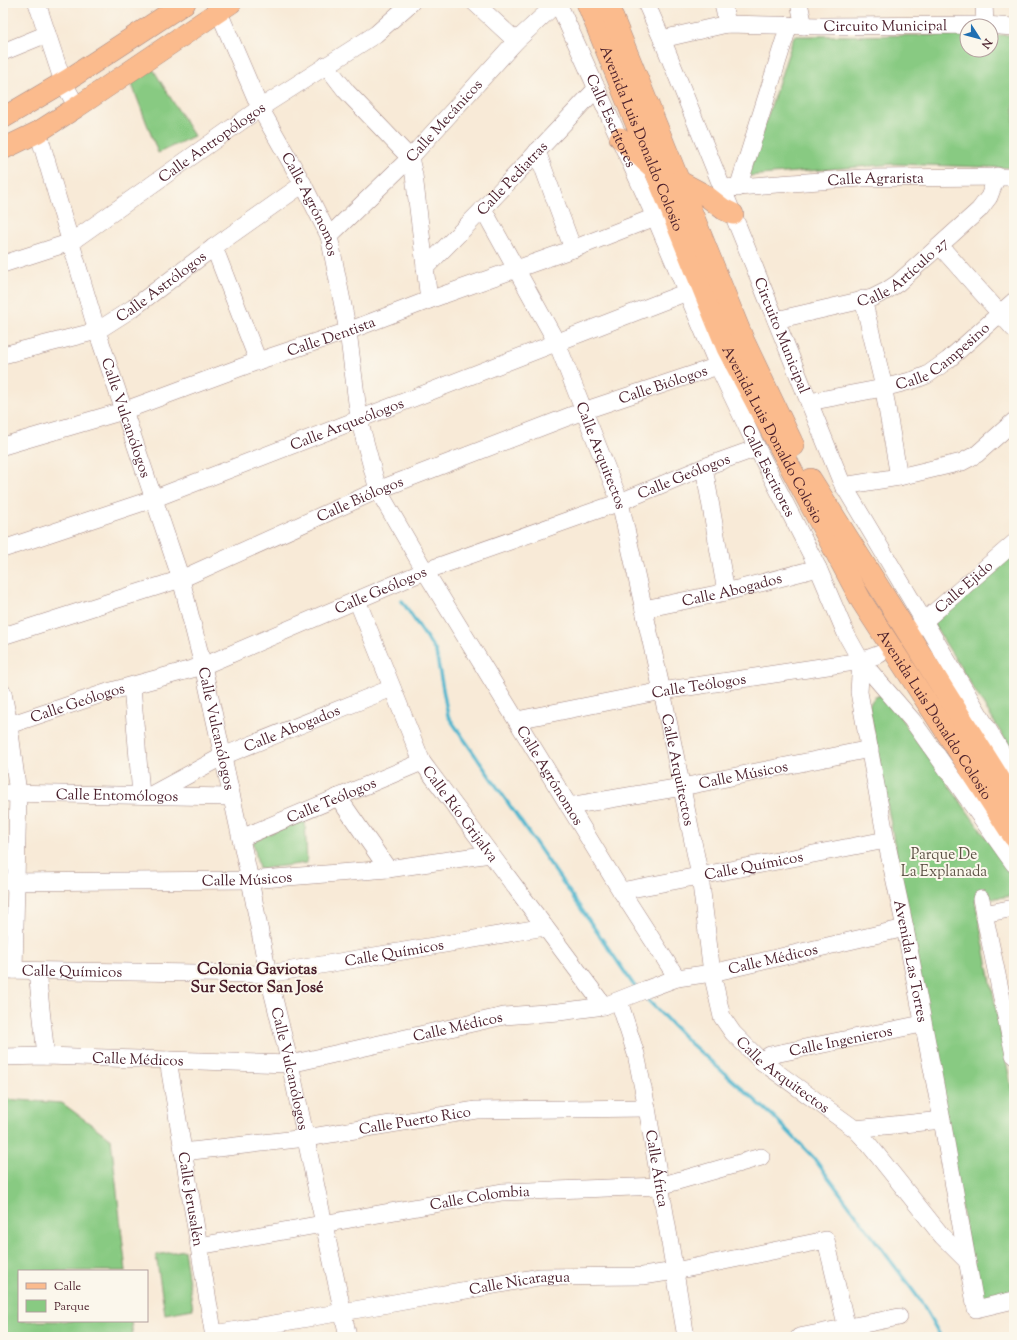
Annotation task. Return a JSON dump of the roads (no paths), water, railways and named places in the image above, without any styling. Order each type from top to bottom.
[{"type":"main road","points":[[3,118],[63,82],[185,3]]},
{"type":"main road","name":"Avenida Luis Donaldo Colosio","points":[[587,3],[727,348],[858,595],[1014,837]]},
{"type":"main road","name":"Avenida Luis Donaldo Colosio","points":[[607,3],[744,341],[808,474],[1014,802]]},
{"type":"main road","points":[[3,149],[38,132],[78,108],[222,6]]},
{"type":"main road","points":[[620,138],[655,170]]},
{"type":"main road","points":[[680,181],[705,195],[723,209],[733,214]]},
{"type":"street","points":[[37,3],[63,82],[78,108]]},
{"type":"street","name":"Calle Antropólogos","points":[[3,264],[71,242],[260,108],[376,34],[411,3]]},
{"type":"street","points":[[475,3],[516,41]]},
{"type":"street","name":"Calle Mecánicos","points":[[329,236],[410,158],[516,41],[557,3]]},
{"type":"street","name":"Calle Escritores","points":[[557,3],[656,217],[718,366],[757,448],[818,568],[846,634],[861,661],[912,720],[1014,864]]},
{"type":"street","name":"Circuito Municipal","points":[[646,3],[730,188],[733,214],[843,486],[918,626]]},
{"type":"street","points":[[723,3],[727,24]]},
{"type":"street","name":"Circuito Municipal","points":[[796,26],[799,3]]},
{"type":"street","points":[[984,3],[985,18]]},
{"type":"street","name":"Calle Agrónomos","points":[[222,6],[260,108],[303,184],[329,236],[348,331],[359,419],[378,490],[425,571],[516,720],[621,891],[677,978]]},
{"type":"street","name":"Circuito Municipal","points":[[662,39],[727,24],[796,26],[959,25]]},
{"type":"street","points":[[730,188],[796,26]]},
{"type":"street","name":"Circuito Municipal","points":[[999,26],[1014,27]]},
{"type":"street","points":[[3,52],[47,34]]},
{"type":"street","points":[[326,65],[346,91],[410,158],[414,175],[429,300]]},
{"type":"street","name":"Calle Pediatras","points":[[425,268],[484,208],[597,88]]},
{"type":"street","name":"Calle Vulcanólogos","points":[[38,132],[97,332],[181,579],[203,666],[223,756],[250,880],[268,974],[290,1064],[348,1337]]},
{"type":"street","points":[[537,152],[573,249]]},
{"type":"street","name":"Calle Artículo 27","points":[[776,320],[872,298],[892,288],[979,210],[988,197],[997,176]]},
{"type":"street","name":"Calle Agrarista","points":[[730,188],[862,178],[1014,177]]},
{"type":"street","name":"Calle Astrólogos","points":[[3,355],[97,332],[133,308],[214,247],[303,184]]},
{"type":"street","name":"Calle Arquitectos","points":[[484,208],[557,343],[620,502],[662,691],[700,876],[712,973],[722,1017],[733,1033],[761,1061],[855,1129],[942,1236],[966,1260]]},
{"type":"street","name":"Calle Dentista","points":[[3,446],[123,411],[348,331],[656,217]]},
{"type":"street","points":[[940,246],[1014,330]]},
{"type":"street","points":[[214,247],[258,362]]},
{"type":"street","name":"Calle Arqueólogos","points":[[3,549],[153,499],[687,292]]},
{"type":"street","points":[[863,299],[883,388],[899,477]]},
{"type":"street","name":"Calle Campesino","points":[[809,402],[883,388],[920,378],[948,360],[1014,301]]},
{"type":"street","name":"Calle Biólogos","points":[[3,636],[181,579],[378,490],[583,411],[718,366]]},
{"type":"street","points":[[843,486],[899,477],[954,464],[969,458],[983,448],[1014,421]]},
{"type":"street","name":"Calle Geólogos","points":[[6,725],[108,692],[203,666],[425,571],[620,502],[704,467],[757,448]]},
{"type":"street","points":[[704,467],[726,592]]},
{"type":"street","name":"Calle Ejido","points":[[918,626],[1014,543]]},
{"type":"street","name":"Calle Abogados","points":[[644,609],[726,592],[818,568]]},
{"type":"street","name":"Calle Río Grijalva","points":[[357,600],[422,762],[545,927],[625,998]]},
{"type":"street","points":[[918,626],[1014,773]]},
{"type":"street","name":"Calle Teólogos","points":[[516,720],[662,691],[861,661],[880,654]]},
{"type":"street","name":"Avenida Las Torres","points":[[861,661],[859,692],[886,840],[905,928],[922,1024],[942,1120],[976,1309],[1014,1300]]},
{"type":"street","points":[[859,692],[865,687],[880,682]]},
{"type":"street","points":[[132,686],[146,795]]},
{"type":"street","name":"Calle Abogados","points":[[146,795],[223,756],[392,688]]},
{"type":"street","points":[[3,693],[10,793],[8,970]]},
{"type":"street","name":"Calle Músicos","points":[[569,806],[682,787],[870,749]]},
{"type":"street","name":"Calle Teólogos","points":[[240,838],[422,762]]},
{"type":"street","name":"Calle Entomólogos","points":[[10,793],[231,797]]},
{"type":"street","points":[[338,797],[388,869]]},
{"type":"street","name":"Calle Químicos","points":[[621,891],[886,840]]},
{"type":"street","name":"Calle Músicos","points":[[10,882],[250,880],[388,869],[490,854]]},
{"type":"street","points":[[1014,908],[982,906],[1009,1006],[1014,1055]]},
{"type":"street","name":"Calle Químicos","points":[[8,970],[268,974],[545,927]]},
{"type":"street","name":"Calle Médicos","points":[[3,1057],[46,1056],[290,1064],[425,1035],[504,1016],[559,1012],[625,998],[677,978],[712,973],[905,928]]},
{"type":"street","points":[[37,971],[46,1056]]},
{"type":"street","name":"Calle África","points":[[625,998],[647,1108],[686,1337]]},
{"type":"street","name":"Calle Ingenieros","points":[[761,1061],[770,1055],[922,1024]]},
{"type":"street","name":"Calle Jerusalén","points":[[168,1060],[214,1335]]},
{"type":"street","name":"Calle Puerto Rico","points":[[183,1152],[306,1138],[476,1110],[647,1108]]},
{"type":"street","points":[[855,1129],[942,1120]]},
{"type":"street","name":"Calle Colombia","points":[[199,1246],[502,1192],[660,1186],[761,1158]]},
{"type":"street","name":"Calle Nicaragua","points":[[214,1335],[539,1277],[643,1276],[675,1271],[826,1240],[848,1332]]},
{"type":"street","points":[[799,1337],[848,1332],[899,1317]]},
{"type":"waterway","points":[[402,601],[436,652],[448,716],[637,989]]},
{"type":"waterway","points":[[644,996],[690,1043],[773,1116],[813,1157],[920,1300],[941,1337]]},
{"type":"district","name":"Colonia Gaviotas Sur Sector San José","points":[[257,977]]},
{"type":"park label","name":"Parque De La Explanada","points":[[944,862]]}]
